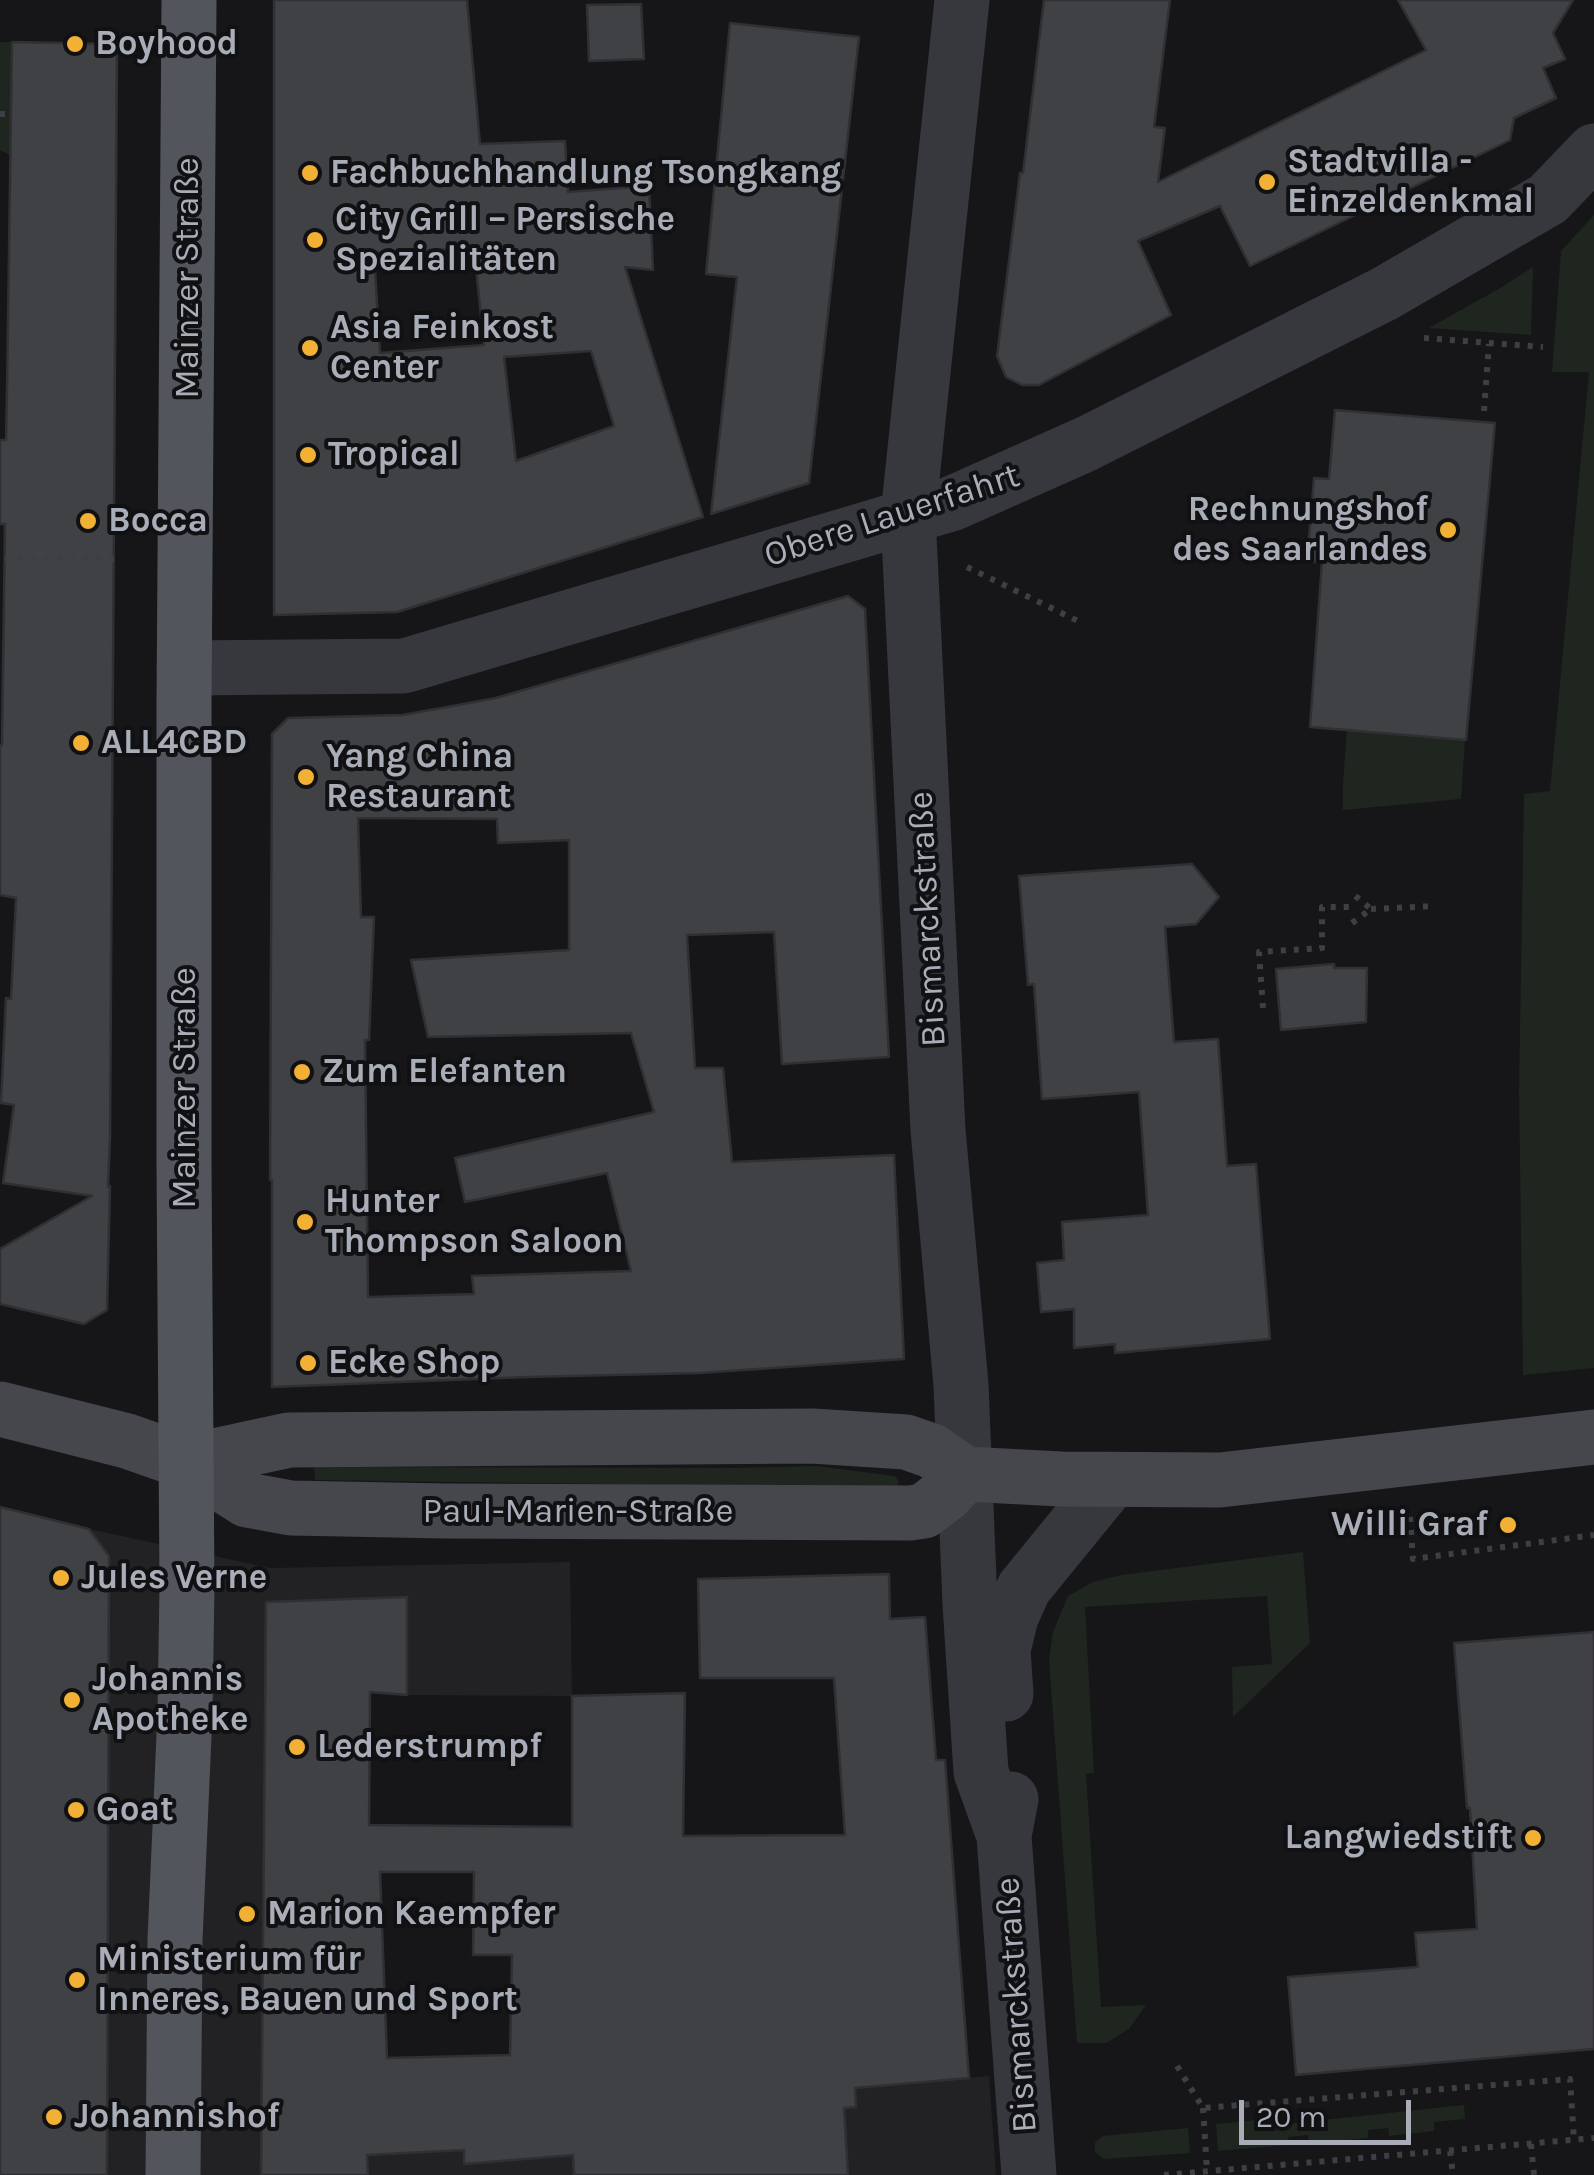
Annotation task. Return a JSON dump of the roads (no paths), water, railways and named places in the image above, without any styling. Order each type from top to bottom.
[{"type":"main road","name":"Mainzer Straße","points":[[173,2175],[188,1462],[184,668],[189,0]]},
{"type":"main road","name":"Paul-Marien-Straße","points":[[0,1409],[100,1433],[188,1462],[247,1500],[291,1508],[910,1513],[924,1511],[965,1474]]},
{"type":"main road","name":"Paul-Marien-Straße","points":[[188,1462],[289,1440],[830,1437],[906,1442],[932,1451],[965,1474],[1220,1480],[1594,1437]]},
{"type":"street","name":"Bismarckstraße","points":[[962,0],[908,516],[938,1130],[962,1384],[981,1772],[1004,1836]]},
{"type":"street","name":"Obere Lauerfahrt","points":[[184,668],[404,666],[965,498],[1086,444],[1384,294],[1548,199],[1594,150]]},
{"type":"street","name":"Bismarckstraße","points":[[1029,2175],[1004,1836],[1012,1768],[1003,1650],[1011,1616],[1024,1588],[1112,1480]]},
{"type":"place","name":"Boyhood","points":[[75,44]]},
{"type":"place","name":"Fachbuchhandlung Tsongkang","points":[[310,173]]},
{"type":"place","name":"Stadtvilla - Einzeldenkmal","points":[[1267,182]]},
{"type":"place","name":"City Grill – Persische Spezialitäten","points":[[315,240]]},
{"type":"place","name":"Asia Feinkost Center","points":[[310,348]]},
{"type":"place","name":"Tropical","points":[[308,455]]},
{"type":"place","name":"Bocca","points":[[88,521]]},
{"type":"place","name":"Rechnungshof des Saarlandes","points":[[1448,530]]},
{"type":"place","name":"ALL4CBD","points":[[81,743]]},
{"type":"place","name":"Yang China Restaurant","points":[[306,777]]},
{"type":"place","name":"Zum Elefanten","points":[[302,1072]]},
{"type":"place","name":"Hunter Thompson Saloon","points":[[305,1222]]},
{"type":"place","name":"Ecke Shop","points":[[308,1363]]},
{"type":"place","name":"Willi Graf","points":[[1508,1525]]},
{"type":"place","name":"Jules Verne","points":[[61,1578]]},
{"type":"place","name":"Johannis Apotheke","points":[[72,1700]]},
{"type":"place","name":"Lederstrumpf","points":[[297,1747]]},
{"type":"place","name":"Goat","points":[[76,1810]]},
{"type":"place","name":"Langwiedstift","points":[[1533,1838]]},
{"type":"place","name":"Marion Kaempfer","points":[[247,1914]]},
{"type":"place","name":"Ministerium für Inneres, Bauen und Sport","points":[[77,1980]]},
{"type":"place","name":"Johannishof","points":[[54,2117]]}]
